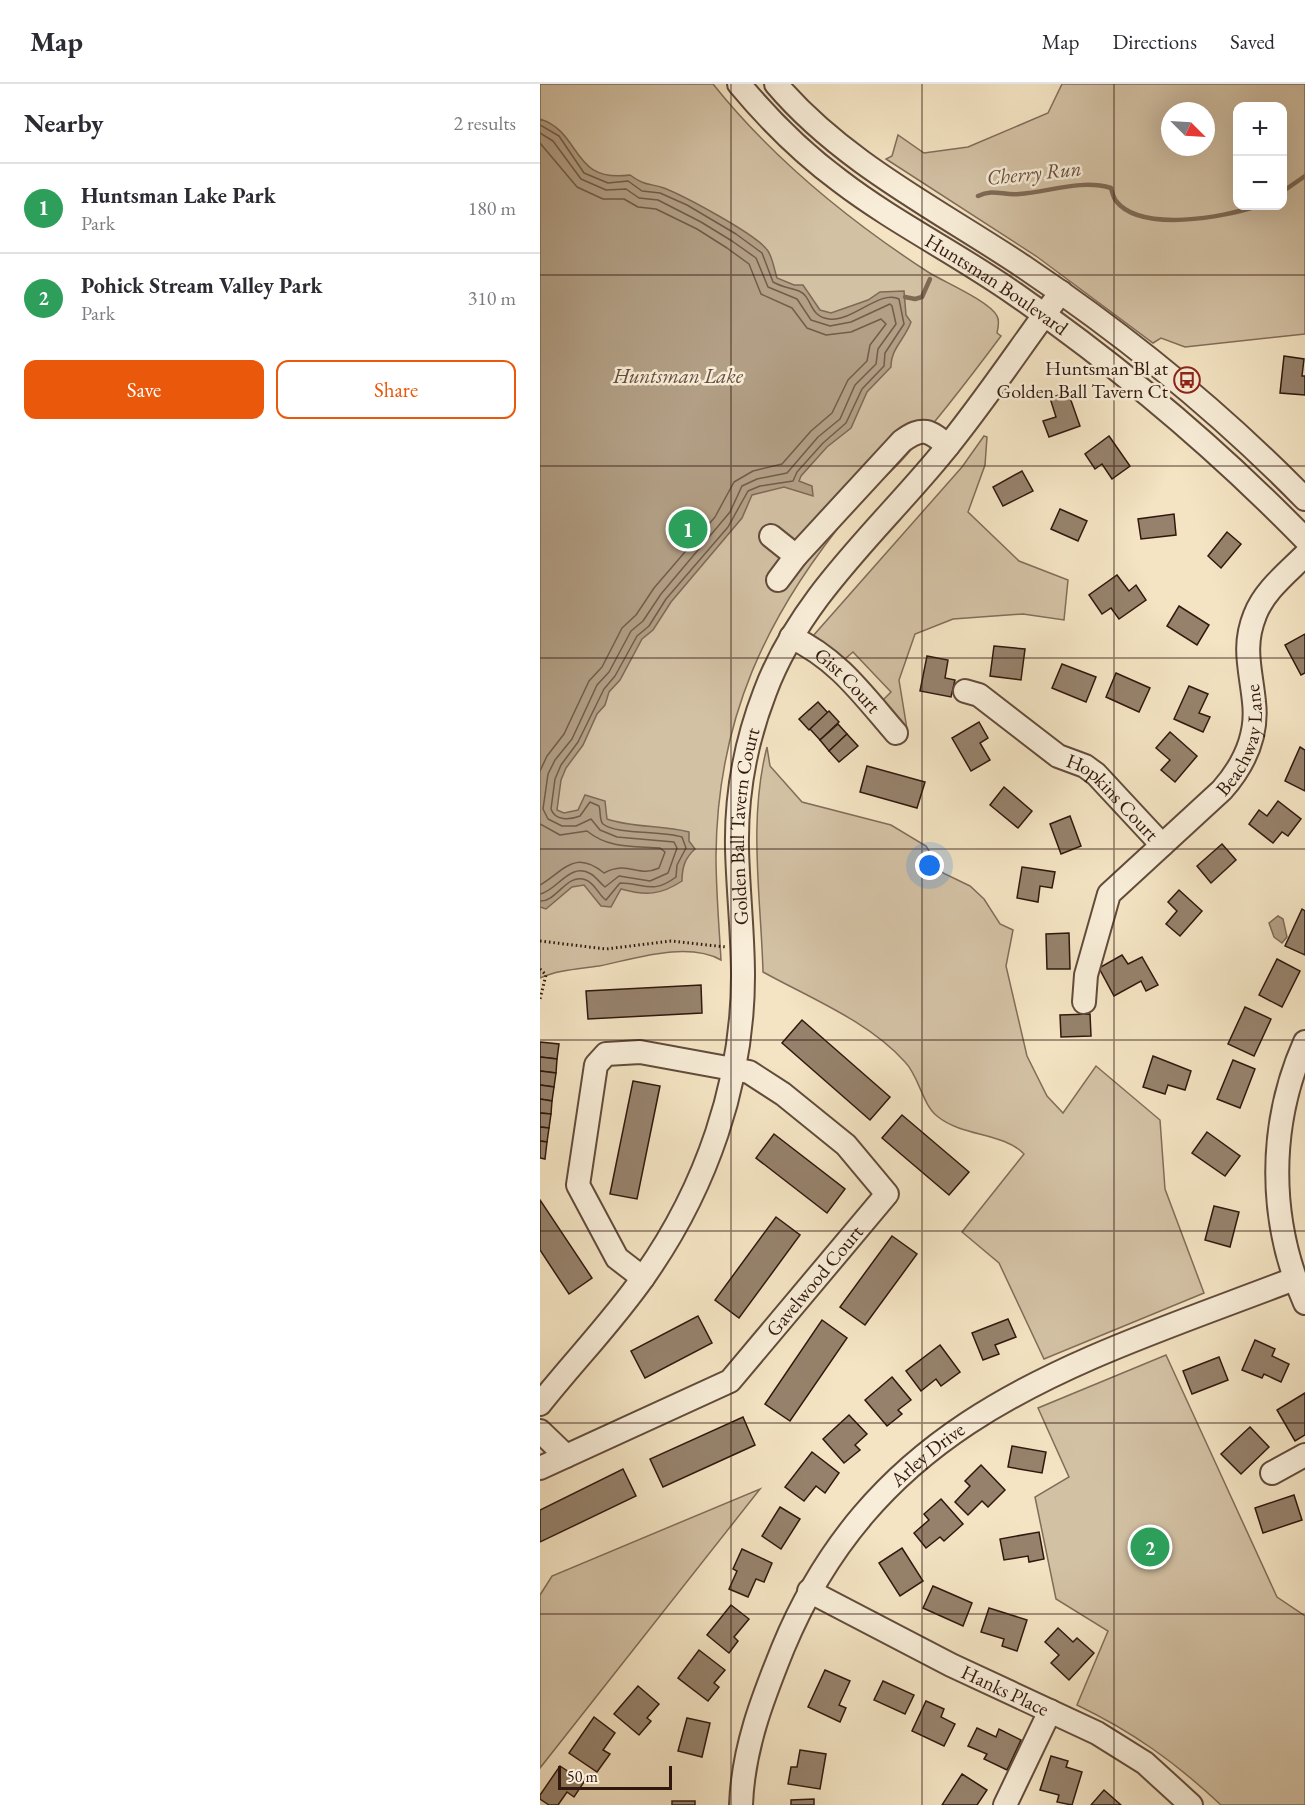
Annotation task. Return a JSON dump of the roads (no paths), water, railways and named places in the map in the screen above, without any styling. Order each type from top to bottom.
[{"type":"street","name":"Huntsman Boulevard","points":[[739,84],[784,134],[839,181],[1044,314],[1125,374],[1254,488],[1305,539]]},
{"type":"street","name":"Huntsman Boulevard","points":[[776,84],[804,114],[856,159],[1060,292],[1139,349],[1203,402],[1305,499]]},
{"type":"street","name":"Golden Ball Tavern Court","points":[[540,1404],[644,1278],[673,1233],[699,1181],[722,1121],[735,1069],[741,1023],[743,949],[737,848],[741,786],[746,757],[764,693],[791,638],[825,586],[975,413],[1060,292]]},
{"type":"street","points":[[778,580],[796,556],[902,441],[916,431],[932,433],[948,446]]},
{"type":"street","points":[[771,536],[796,556]]},
{"type":"street","name":"Beachway Lane","points":[[1084,1002],[1086,975],[1109,894],[1222,790],[1237,773],[1247,754],[1255,721],[1247,651],[1255,614],[1276,583],[1305,555]]},
{"type":"street","name":"Gist Court","points":[[791,638],[820,652],[837,665],[896,733]]},
{"type":"street","name":"Hopkins Court","points":[[965,691],[979,695],[1058,756],[1085,766],[1096,774],[1162,845]]},
{"type":"street","points":[[1305,1042],[1285,1102],[1277,1155],[1278,1203],[1288,1261],[1305,1303]]},
{"type":"street","points":[[644,1278],[617,1258],[578,1185],[596,1065],[606,1054],[640,1052],[735,1069]]},
{"type":"street","name":"Gavelwood Court","points":[[540,1468],[730,1381],[886,1194],[846,1145],[783,1094],[749,1072],[735,1069]]},
{"type":"street","name":"Arley Drive","points":[[741,1805],[744,1769],[761,1703],[809,1591],[857,1521],[877,1498],[922,1456],[972,1419],[1029,1387],[1159,1328],[1294,1279]]},
{"type":"street","points":[[540,1431],[566,1456]]},
{"type":"street","points":[[1272,1473],[1305,1455]]},
{"type":"street","name":"Hanks Place","points":[[809,1591],[951,1665],[1127,1750],[1191,1805]]},
{"type":"street","points":[[1005,1805],[1050,1711]]},
{"type":"water","name":"Huntsman Lake","points":[[540,119],[554,126],[564,135],[586,164],[597,172],[630,175],[643,183],[664,188],[736,226],[768,251],[777,278],[794,285],[803,285],[820,310],[831,313],[868,300],[880,292],[904,291],[906,315],[911,322],[895,350],[891,367],[867,392],[851,428],[827,447],[801,476],[799,481],[812,486],[813,496],[784,487],[752,495],[742,518],[671,602],[653,630],[642,639],[620,680],[609,692],[605,705],[597,714],[583,745],[566,768],[561,780],[557,810],[564,813],[578,810],[585,795],[605,801],[607,819],[627,824],[689,832],[689,841],[695,849],[685,863],[682,881],[653,893],[638,893],[621,889],[611,907],[601,906],[584,885],[572,887],[546,909],[540,907]]},
{"type":"water","points":[[1278,916],[1283,919],[1287,937],[1282,943],[1274,937],[1269,923]]},
{"type":"waterway","name":"Cherry Run","points":[[1287,189],[1305,176]]},
{"type":"waterway","name":"Cherry Run","points":[[978,196],[994,192],[1019,194],[1088,185],[1111,188],[1116,201],[1128,211],[1144,217],[1184,220],[1243,210]]},
{"type":"waterway","points":[[905,297],[915,299],[922,297],[930,279]]},
{"type":"place","name":"Huntsman Bl at Golden Ball Tavern Ct","points":[[1187,380]]},
{"type":"place","name":"Huntsman Lake Park","points":[[688,529]]},
{"type":"place","name":"Pohick Stream Valley Park","points":[[1150,1547]]}]
